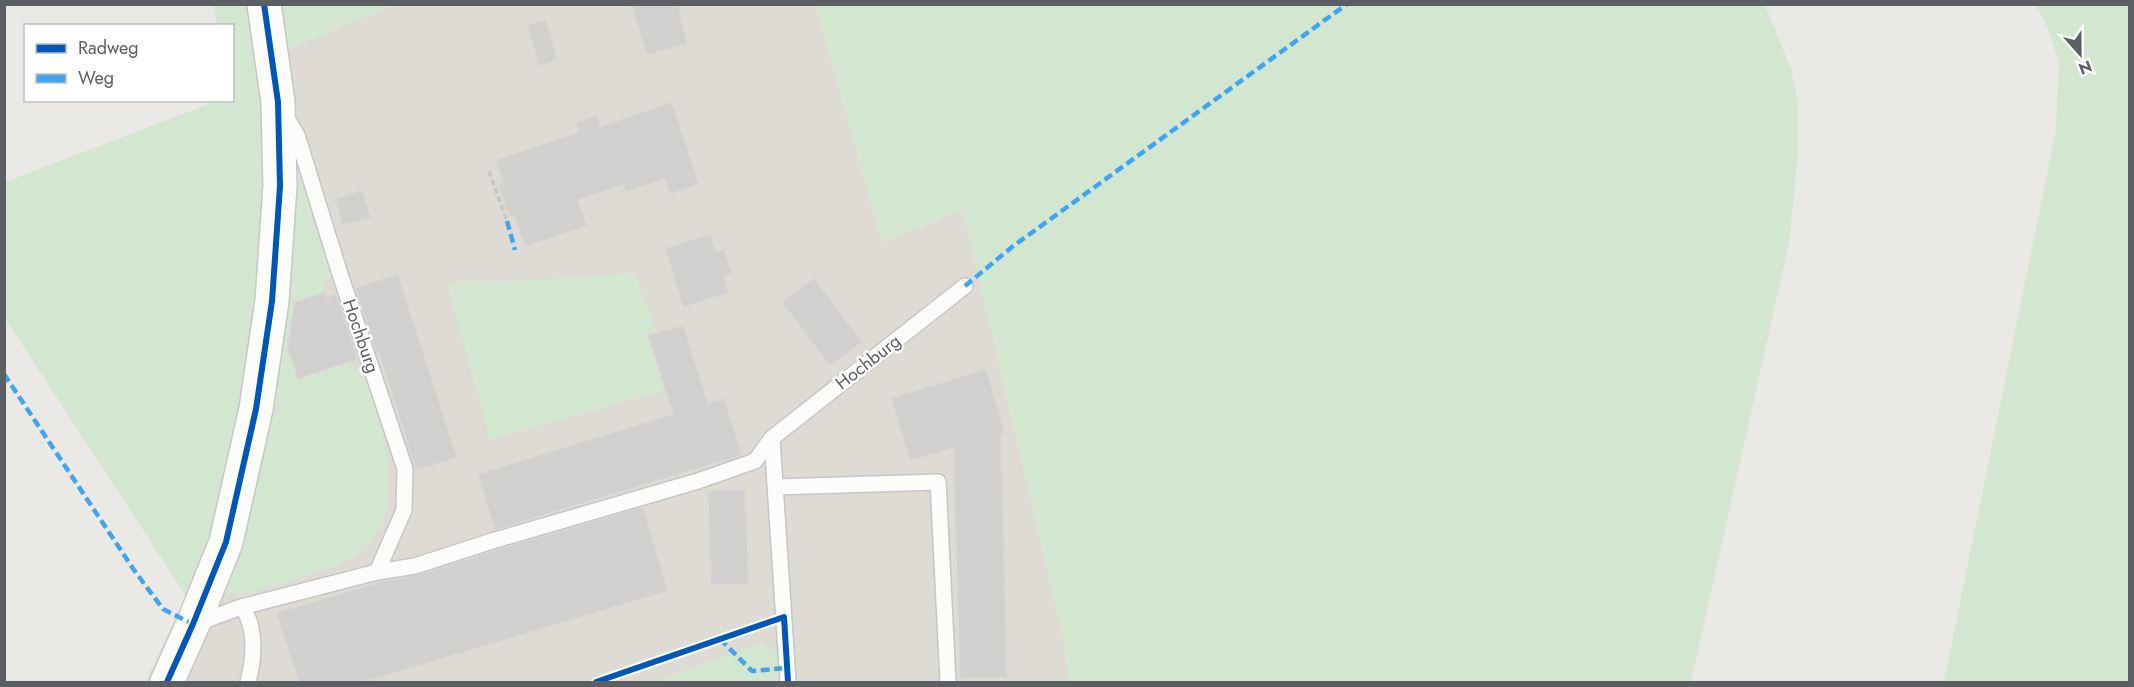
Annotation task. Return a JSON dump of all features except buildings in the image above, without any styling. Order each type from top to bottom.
[{"type":"street","points":[[167,682],[194,624],[226,542],[256,409],[272,302],[280,186],[278,102],[264,4]]},
{"type":"lane","name":"Hochburg","points":[[278,102],[297,135],[339,271],[405,469],[404,510],[377,572]]},
{"type":"lane","name":"Hochburg","points":[[194,624],[242,607],[377,572],[415,566],[698,481],[755,461],[772,438],[965,286]]},
{"type":"lane","points":[[772,438],[788,682]]},
{"type":"lane","points":[[776,487],[938,482],[948,682]]},
{"type":"lane","points":[[242,607],[246,613],[253,640],[253,664],[248,682]]},
{"type":"path","points":[[489,171],[507,221]]},
{"type":"shaded area","points":[[393,5],[816,5],[882,242],[963,210],[1065,645],[1069,682],[781,682],[763,643],[654,682],[179,682],[278,53]],"holes":[[[459,281],[506,282],[665,390],[490,439]]]},
{"type":"green space","points":[[214,5],[393,5],[278,53],[335,274],[323,283],[325,292],[294,303],[288,350],[298,379],[351,361],[355,370],[363,370],[384,440],[389,489],[386,513],[377,534],[361,552],[334,566],[240,595],[230,596],[220,588],[179,682],[145,682],[186,596],[5,318],[5,182],[214,102],[234,102],[234,24],[217,24]]},
{"type":"green space","points":[[816,5],[1765,5],[1791,69],[1798,102],[1798,156],[1789,242],[1691,682],[1069,682],[1065,645],[963,210],[882,242]]},
{"type":"green space","points":[[2036,5],[2129,5],[2129,682],[1944,682],[2056,130],[2059,63],[2049,31]]},
{"type":"green space","points":[[634,273],[657,333],[666,390],[490,439],[447,284],[459,281],[506,282]]},
{"type":"green space","points":[[763,643],[780,658],[781,682],[654,682]]},
{"type":"marked path","points":[[965,286],[1012,247],[1347,4]]},
{"type":"marked path","points":[[507,221],[515,250]]},
{"type":"marked path","points":[[4,374],[134,570],[163,609],[193,624]]},
{"type":"marked path","points":[[720,639],[752,671],[787,668]]},
{"type":"cycle path","points":[[167,682],[226,542],[256,409],[272,301],[280,186],[278,102],[264,4]]},
{"type":"cycle path","points":[[596,682],[784,617],[788,682]]}]
